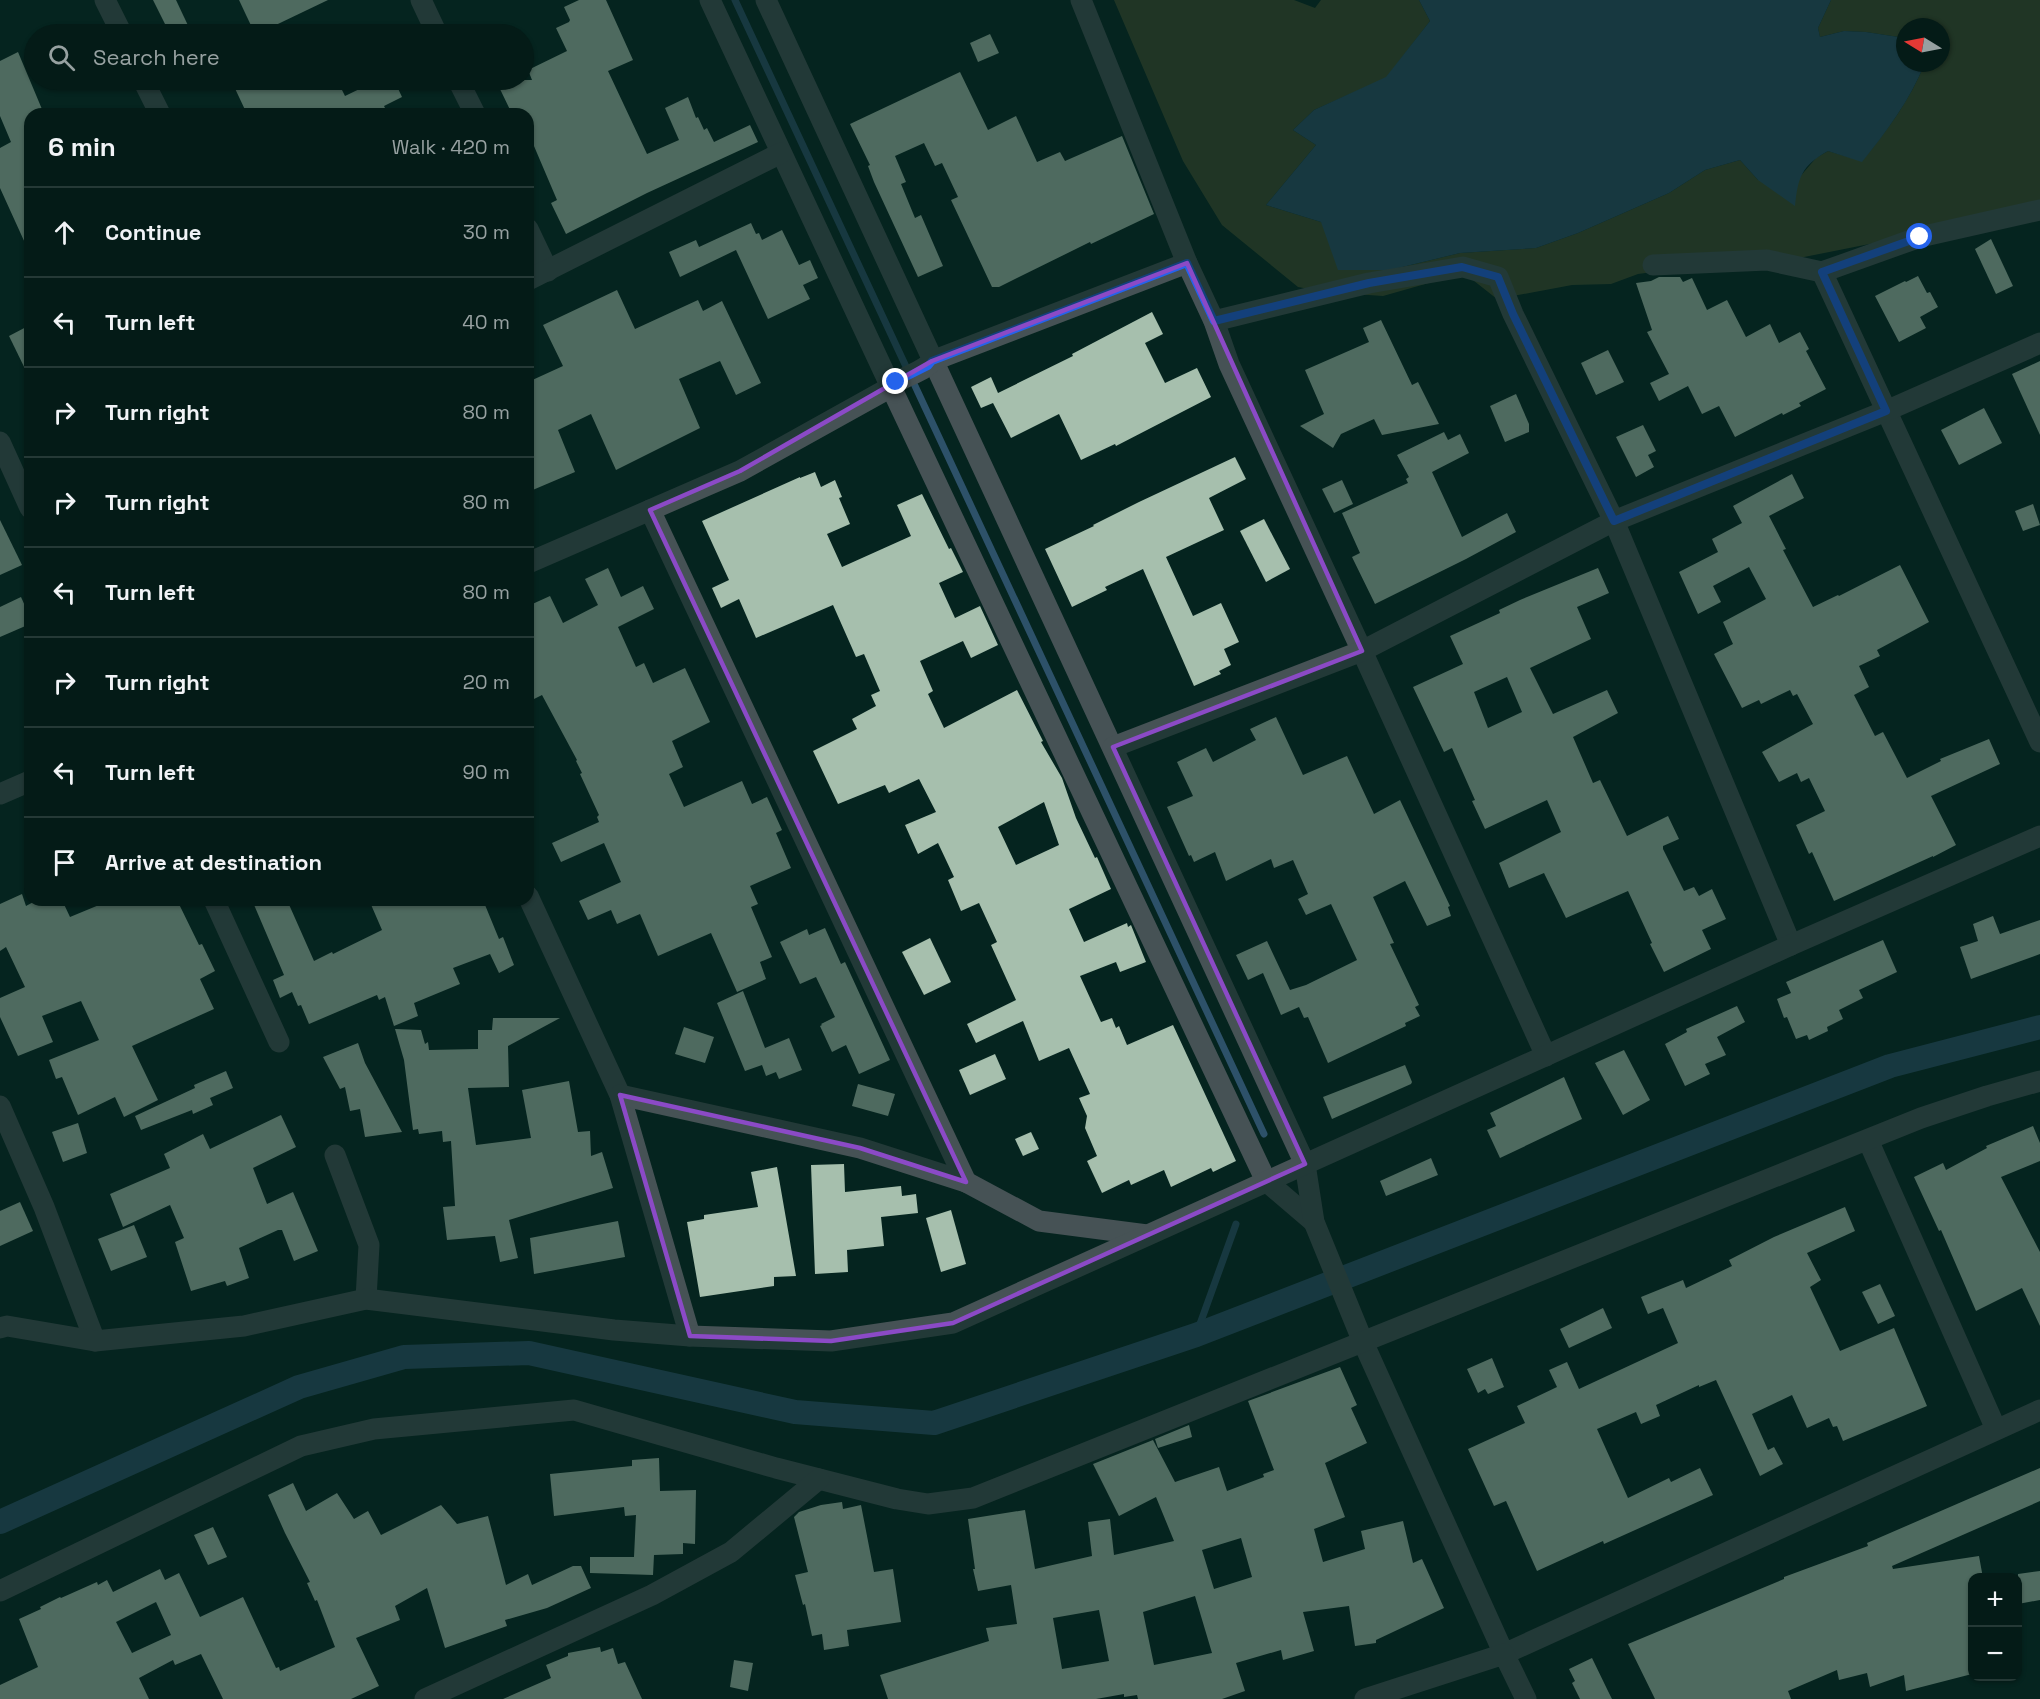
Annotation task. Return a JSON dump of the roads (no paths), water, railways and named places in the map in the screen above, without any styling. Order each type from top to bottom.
[{"type":"street","points":[[105,0],[117,24]]},
{"type":"street","points":[[421,0],[433,24]]},
{"type":"street","points":[[710,0],[781,153],[894,385],[1266,1181],[1314,1222]]},
{"type":"street","points":[[766,0],[930,364],[1113,747],[1305,1164],[1314,1222],[1361,1336],[1526,1699]]},
{"type":"street","points":[[1081,0],[1187,263],[1214,321],[1229,364],[1546,1056]]},
{"type":"street","points":[[148,90],[157,108]]},
{"type":"street","points":[[463,90],[472,108]]},
{"type":"street","points":[[534,277],[781,153]]},
{"type":"street","points":[[1653,264],[1767,260],[1822,272],[1920,237],[2040,210]]},
{"type":"street","points":[[534,242],[548,271]]},
{"type":"street","points":[[534,560],[740,471],[930,364],[1187,263]]},
{"type":"street","points":[[1214,321],[1369,283],[1462,267],[1498,277],[1513,314],[1614,521],[1791,945]]},
{"type":"street","points":[[1822,272],[2040,742]]},
{"type":"street","points":[[1113,747],[1362,651],[1614,521],[1886,411],[2040,343]]},
{"type":"street","points":[[0,442],[24,495]]},
{"type":"street","points":[[650,510],[966,1182]]},
{"type":"street","points":[[0,794],[24,784]]},
{"type":"street","points":[[0,1328],[7,1326],[95,1341],[244,1326],[366,1299],[614,1330],[690,1336],[831,1341],[953,1323],[1791,945],[2040,836]]},
{"type":"street","points":[[217,906],[279,1042]]},
{"type":"street","points":[[533,906],[620,1095],[690,1336]]},
{"type":"street","points":[[0,1591],[301,1446],[374,1429],[574,1410],[897,1499],[928,1504],[973,1498],[1361,1336],[1921,1118],[2040,1081]]},
{"type":"street","points":[[620,1095],[860,1148],[966,1182],[1039,1221],[1147,1236]]},
{"type":"street","points":[[0,1106],[44,1207],[95,1341]]},
{"type":"street","points":[[1868,1140],[1996,1429]]},
{"type":"street","points":[[335,1155],[369,1245],[366,1299]]},
{"type":"street","points":[[1365,1699],[1504,1654],[2040,1410]]},
{"type":"street","points":[[425,1699],[457,1692],[652,1595],[731,1552],[819,1479]]},
{"type":"water","points":[[1419,0],[1831,0],[1818,28],[1820,37],[1844,31],[1896,37],[1896,72],[1921,72],[1897,115],[1862,162],[1828,151],[1812,162],[1802,174],[1795,206],[1758,180],[1740,160],[1705,170],[1669,193],[1578,233],[1536,248],[1460,253],[1390,270],[1338,270],[1321,222],[1266,205],[1316,145],[1293,130],[1314,110],[1386,77],[1430,21]]},
{"type":"waterway","points":[[735,0],[1264,1134]]},
{"type":"waterway","points":[[0,1522],[299,1387],[404,1357],[529,1353],[795,1412],[934,1423],[1196,1335],[1890,1066],[2040,1027]]},
{"type":"waterway","points":[[1196,1335],[1236,1224]]}]
